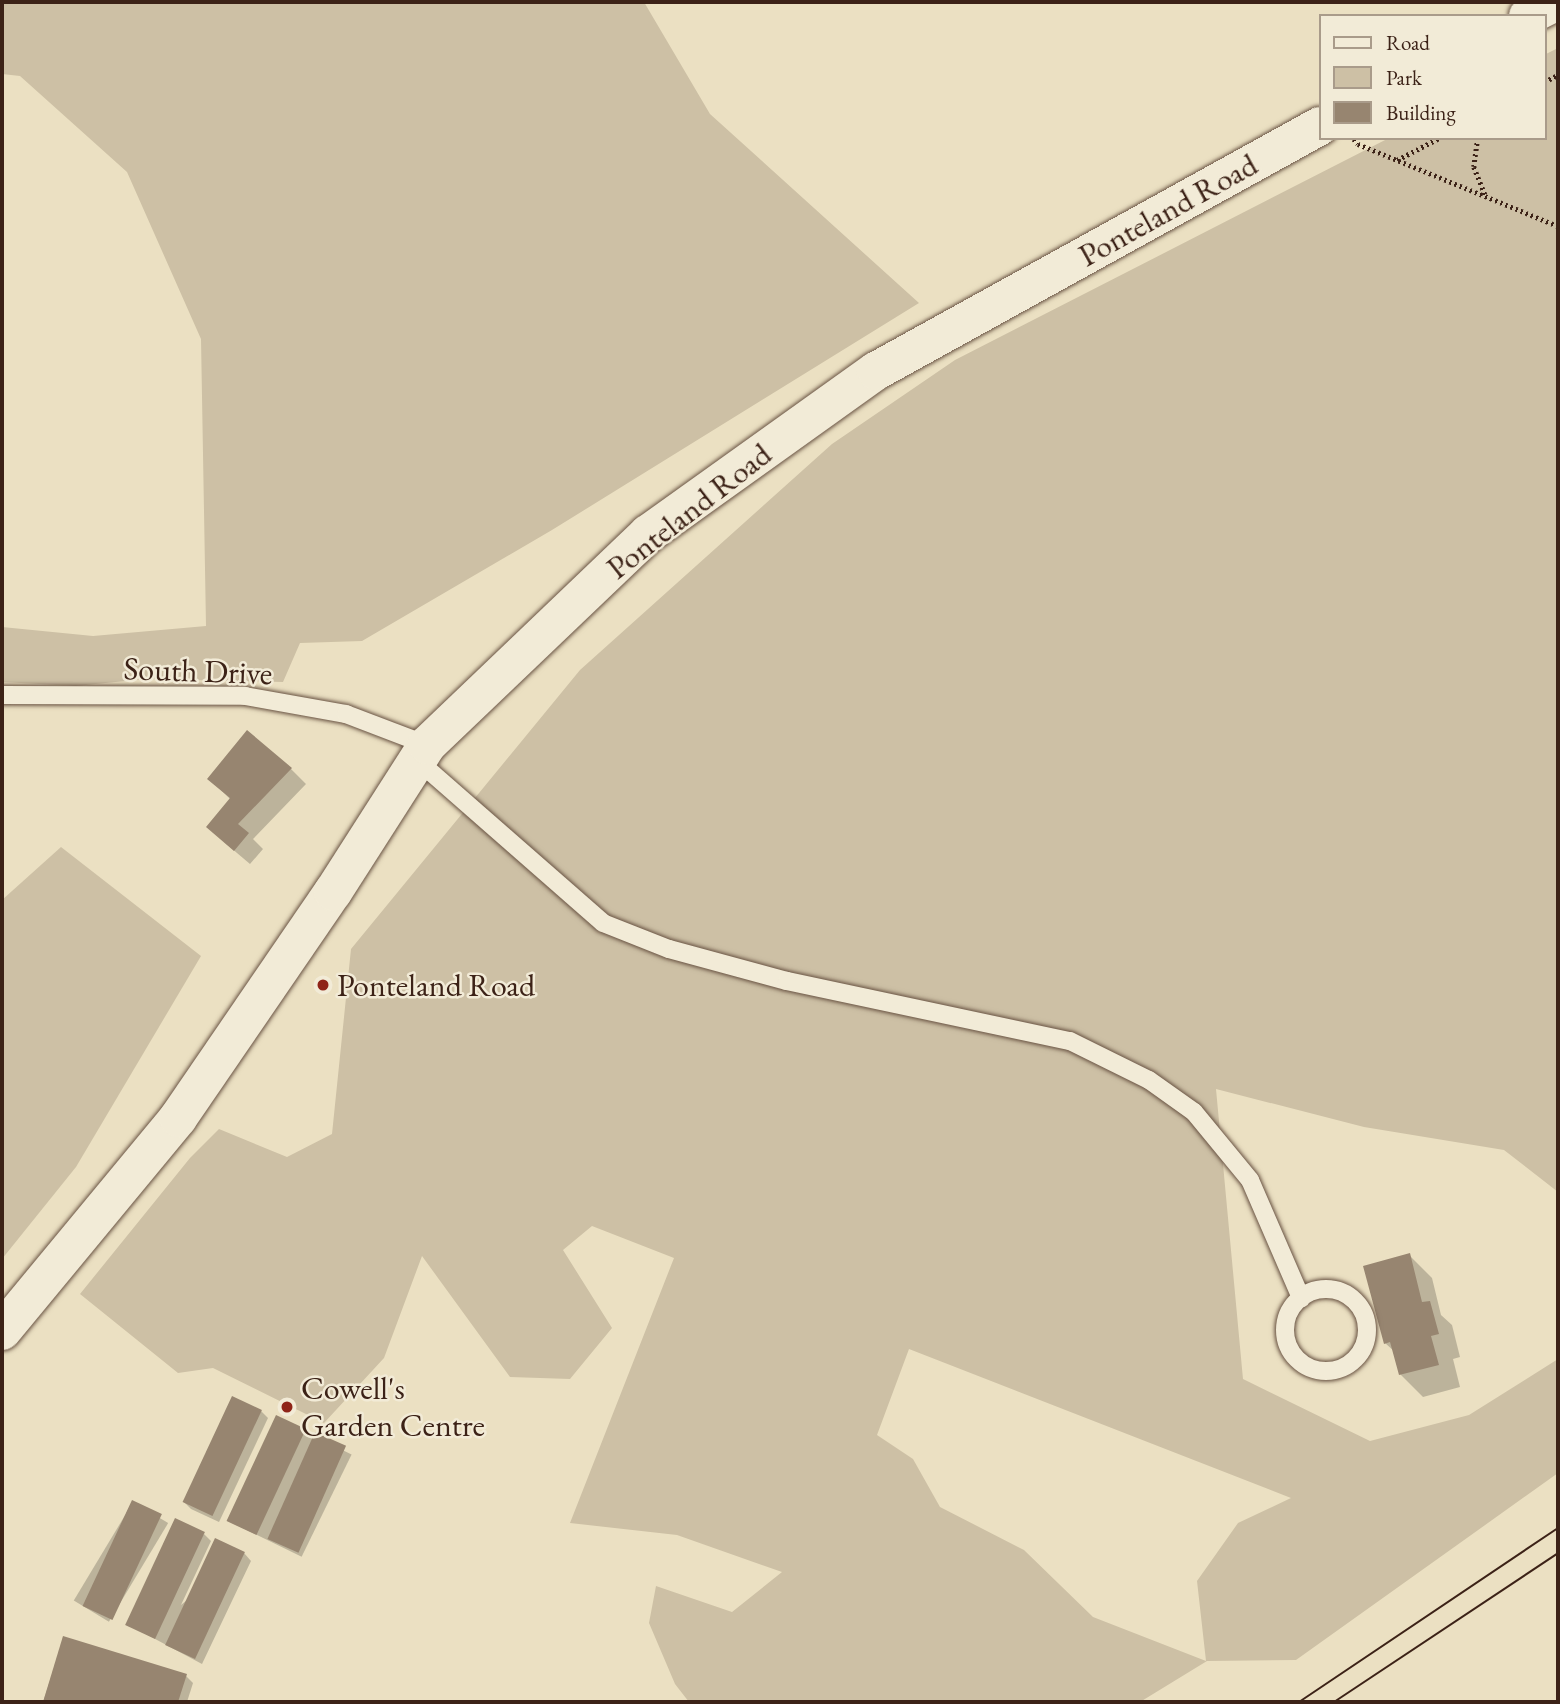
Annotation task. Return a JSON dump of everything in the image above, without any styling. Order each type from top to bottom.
[{"type":"main road","points":[[1532,14],[1555,2]]},
{"type":"main road","name":"Ponteland Road","points":[[2,1331],[178,1118],[422,753],[648,534],[876,371],[1318,127]]},
{"type":"lane","name":"South Drive","points":[[2,695],[245,696],[346,714],[422,753]]},
{"type":"lane","points":[[422,753],[603,923],[669,949],[787,981],[1070,1041],[1149,1080],[1194,1112],[1250,1180],[1301,1297]]},
{"type":"lane","points":[[1328,1289],[1354,1299],[1367,1324],[1362,1351],[1353,1362],[1328,1372],[1315,1370],[1294,1356],[1285,1332],[1287,1319],[1301,1297],[1328,1289]]},
{"type":"path","points":[[1355,140],[1358,145],[1558,226]]},
{"type":"path","points":[[1397,160],[1435,140]]},
{"type":"path","points":[[1478,140],[1474,167],[1486,197]]},
{"type":"green space","points":[[2,2],[644,2],[710,114],[919,303],[552,530],[362,641],[300,643],[283,682],[145,679],[76,686],[2,682],[2,627],[93,636],[206,626],[201,339],[127,172],[20,76],[2,74]]},
{"type":"green space","points":[[1558,48],[1558,1192],[1504,1150],[1364,1127],[1216,1089],[1243,1379],[1370,1441],[1469,1415],[1558,1359],[1558,1473],[1296,1660],[1207,1661],[1140,1702],[689,1702],[675,1684],[649,1623],[656,1586],[732,1612],[782,1572],[677,1535],[570,1523],[674,1258],[592,1226],[563,1250],[612,1328],[570,1379],[510,1377],[422,1256],[384,1358],[324,1423],[213,1368],[178,1373],[80,1294],[190,1158],[219,1129],[287,1157],[332,1134],[351,949],[580,670],[832,444],[955,360],[1385,140],[1546,140],[1546,54]],"holes":[[[909,1349],[1291,1498],[1238,1523],[1197,1581],[1206,1661],[1093,1617],[1024,1550],[940,1507],[913,1459],[877,1435]]]},
{"type":"green space","points":[[61,847],[201,956],[76,1167],[2,1259],[2,900]]},
{"type":"building","points":[[247,730],[292,768],[238,824],[249,833],[234,851],[206,827],[230,798],[207,779]]},
{"type":"building","points":[[1410,1253],[1422,1302],[1430,1301],[1439,1334],[1431,1336],[1439,1365],[1399,1375],[1390,1342],[1384,1344],[1363,1266]]},
{"type":"building","points":[[232,1396],[262,1410],[212,1516],[183,1502]]},
{"type":"building","points":[[276,1415],[306,1429],[256,1535],[227,1521]]},
{"type":"building","points":[[315,1432],[346,1446],[298,1553],[267,1539]]},
{"type":"building","points":[[132,1500],[162,1514],[112,1620],[83,1606]]},
{"type":"building","points":[[175,1518],[205,1532],[155,1639],[125,1625]]},
{"type":"building","points":[[215,1538],[245,1552],[195,1659],[165,1645]]},
{"type":"building","points":[[63,1636],[187,1674],[178,1702],[43,1702]]},
{"type":"tram line","points":[[1299,1702],[1558,1528]]},
{"type":"tram line","points":[[1334,1702],[1558,1553]]},
{"type":"place","name":"Ponteland Road","points":[[323,985]]},
{"type":"place","name":"Cowell's Garden Centre","points":[[287,1407]]}]
